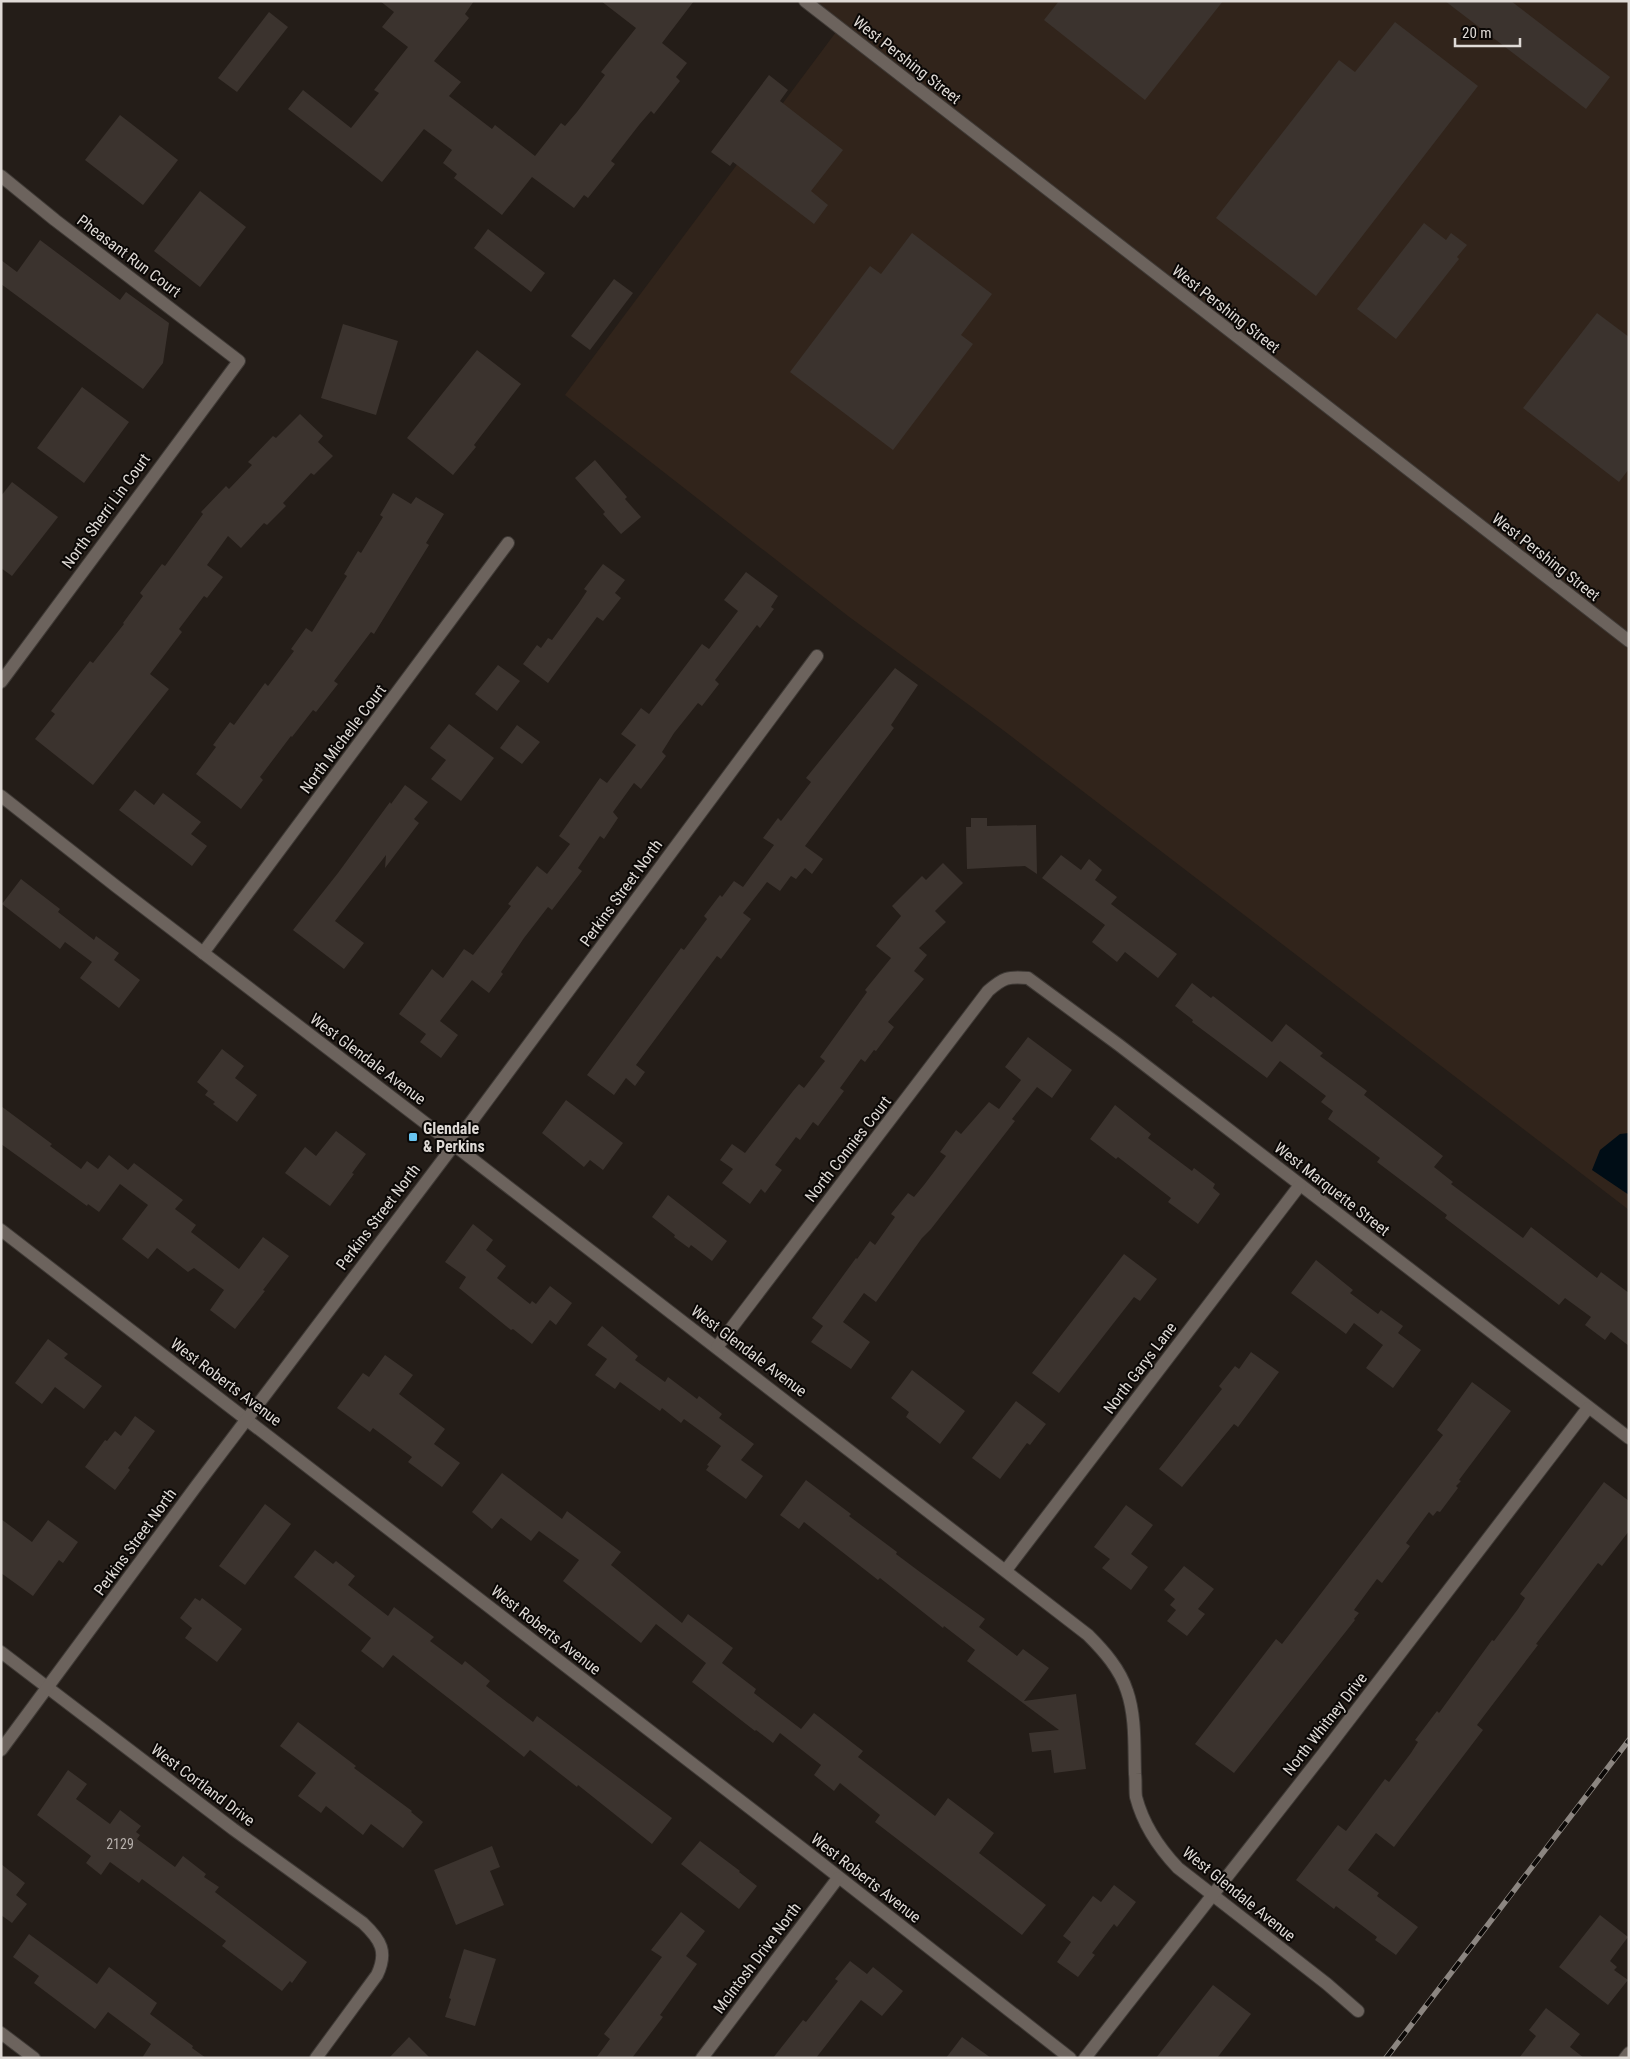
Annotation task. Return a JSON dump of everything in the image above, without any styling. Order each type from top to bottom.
[{"type":"street","name":"West Pershing Street","points":[[805,1],[1625,638]]},
{"type":"street","name":"Pheasant Run Court","points":[[1,176],[55,220],[239,361]]},
{"type":"street","name":"North Sherri Lin Court","points":[[1,682],[239,361]]},
{"type":"street","name":"North Michelle Court","points":[[203,954],[508,543]]},
{"type":"street","points":[[1625,638],[1629,624]]},
{"type":"street","name":"Perkins Street North","points":[[1,1750],[817,656]]},
{"type":"street","name":"West Glendale Avenue","points":[[1,796],[203,954],[717,1347],[1088,1635],[1104,1651],[1127,1691],[1132,1714],[1136,1796],[1144,1817],[1163,1852],[1178,1868],[1327,1984],[1358,2011]]},
{"type":"street","name":"West Marquette Street","points":[[1011,976],[1028,978],[1045,989],[1629,1438]]},
{"type":"street","name":"North Connies Court","points":[[717,1347],[988,992],[1011,976]]},
{"type":"street","name":"North Garys Lane","points":[[1006,1570],[1300,1184]]},
{"type":"street","name":"West Roberts Avenue","points":[[1,1230],[1070,2058]]},
{"type":"street","name":"North Whitney Drive","points":[[1085,2058],[1213,1896],[1588,1408]]},
{"type":"street","name":"West Cortland Drive","points":[[1,1652],[374,1933],[381,1946],[383,1961],[377,1975],[316,2058]]},
{"type":"street","name":"McIntosh Drive North","points":[[702,2058],[838,1878]]},
{"type":"street","points":[[1,2033],[34,2058]]},
{"type":"street","points":[[1625,2058],[1629,2053]]},
{"type":"shaded area","points":[[805,1],[1629,1],[1629,1210],[999,727],[848,616],[565,395],[839,28]]},
{"type":"shaded area","points":[[1629,1133],[1629,1195],[1592,1170],[1600,1150],[1620,1134]]},
{"type":"building","points":[[380,1],[474,1],[465,14],[469,18],[434,61],[461,82],[449,96],[492,129],[495,125],[535,156],[561,123],[565,126],[577,112],[605,75],[601,72],[636,28],[601,1],[694,1],[662,43],[687,63],[676,77],[680,81],[654,114],[651,111],[639,125],[611,161],[615,164],[588,198],[584,195],[574,208],[532,177],[502,215],[454,178],[457,174],[443,163],[452,150],[424,129],[382,182],[288,109],[303,90],[351,128],[379,93],[374,90],[408,47],[382,27],[394,12]]},
{"type":"building","points":[[1059,1],[1223,1],[1145,100],[1044,20]]},
{"type":"building","points":[[1445,1],[1511,1],[1610,77],[1586,109]]},
{"type":"building","points":[[269,12],[288,27],[237,92],[218,78]]},
{"type":"building","points":[[1395,22],[1478,86],[1316,296],[1216,218],[1339,60],[1355,72]]},
{"type":"building","points":[[769,75],[788,90],[780,101],[843,150],[811,191],[828,205],[814,224],[733,162],[730,166],[711,152]]},
{"type":"building","points":[[120,115],[178,160],[143,205],[85,160]]},
{"type":"building","points":[[200,191],[246,227],[200,287],[154,251]]},
{"type":"building","points":[[1424,223],[1446,240],[1451,233],[1467,245],[1457,257],[1459,259],[1396,339],[1357,309]]},
{"type":"building","points":[[488,229],[545,273],[531,292],[474,248]]},
{"type":"building","points":[[912,233],[992,294],[961,335],[973,344],[893,450],[790,372],[870,266],[881,274]]},
{"type":"building","points":[[40,240],[120,300],[126,292],[169,323],[163,363],[143,389],[1,284],[1,260],[17,272]]},
{"type":"building","points":[[614,279],[633,293],[590,350],[571,336]]},
{"type":"building","points":[[1597,313],[1629,337],[1629,469],[1619,482],[1523,408]]},
{"type":"building","points":[[343,324],[398,341],[376,415],[321,398]]},
{"type":"building","points":[[477,350],[521,384],[474,445],[476,447],[453,475],[407,438]]},
{"type":"building","points":[[82,387],[129,422],[84,483],[37,448]]},
{"type":"building","points":[[300,414],[323,436],[318,442],[333,456],[314,475],[311,473],[283,503],[286,506],[267,525],[264,523],[241,548],[228,536],[207,565],[223,577],[207,598],[204,596],[179,629],[182,632],[150,674],[169,689],[93,785],[35,739],[55,714],[51,711],[90,661],[93,663],[124,624],[143,596],[140,593],[162,564],[165,566],[203,514],[201,512],[226,486],[229,489],[252,465],[248,462],[273,436],[276,438]]},
{"type":"building","points":[[595,460],[627,497],[625,499],[641,517],[621,534],[603,514],[605,512],[575,478]]},
{"type":"building","points":[[12,482],[58,517],[12,576],[1,568],[1,496]]},
{"type":"building","points":[[393,493],[411,504],[416,497],[444,514],[426,543],[429,545],[374,634],[371,632],[334,681],[338,684],[316,712],[313,710],[291,736],[260,777],[263,780],[241,809],[196,774],[216,747],[213,745],[230,722],[234,725],[265,683],[268,686],[294,651],[291,649],[306,628],[312,632],[347,576],[344,574],[358,551],[361,553],[383,517],[380,515]]},
{"type":"building","points":[[603,564],[625,580],[615,593],[621,598],[603,621],[597,617],[548,683],[523,664],[537,645],[541,648],[548,638],[552,640],[587,591],[584,589]]},
{"type":"building","points":[[746,572],[778,596],[771,607],[774,609],[760,628],[757,625],[715,680],[719,684],[702,706],[698,703],[674,733],[662,752],[666,756],[641,789],[634,783],[613,812],[618,818],[604,839],[600,836],[578,868],[582,871],[552,910],[548,907],[524,938],[501,972],[503,974],[489,993],[472,980],[440,1021],[458,1035],[441,1058],[420,1042],[426,1034],[399,1014],[432,969],[443,978],[464,949],[473,955],[511,906],[508,904],[537,866],[547,874],[570,844],[559,836],[600,778],[607,783],[636,745],[621,734],[641,708],[649,714],[702,644],[709,649],[738,611],[724,600]]},
{"type":"building","points":[[498,665],[520,681],[497,711],[475,694]]},
{"type":"building","points":[[895,668],[918,685],[891,725],[894,728],[805,846],[823,859],[812,874],[805,868],[796,879],[791,876],[780,891],[767,882],[743,913],[751,919],[721,959],[717,956],[636,1065],[645,1072],[635,1086],[626,1078],[614,1095],[587,1075],[681,948],[684,950],[707,919],[704,916],[720,895],[722,897],[734,881],[743,887],[774,845],[763,838],[778,818],[781,821],[811,782],[806,778]]},
{"type":"building","points":[[449,724],[494,758],[461,801],[431,779],[446,760],[430,748]]},
{"type":"building","points":[[517,725],[540,742],[522,764],[500,748]]},
{"type":"building","points":[[405,785],[428,802],[414,819],[419,823],[385,868],[386,855],[335,921],[364,943],[344,969],[293,930]]},
{"type":"building","points":[[135,790],[154,805],[163,793],[201,822],[191,834],[207,846],[192,866],[119,810]]},
{"type":"building","points":[[971,818],[987,818],[987,826],[1036,825],[1037,874],[1025,866],[967,869],[966,827],[971,827]]},
{"type":"building","points":[[1061,855],[1081,870],[1089,859],[1102,870],[1095,880],[1117,897],[1111,904],[1177,954],[1158,978],[1125,952],[1117,962],[1092,942],[1105,925],[1042,878]]},
{"type":"building","points":[[943,863],[963,883],[935,911],[946,922],[919,948],[927,955],[914,971],[924,979],[888,1022],[894,1027],[876,1051],[874,1050],[865,1062],[861,1059],[840,1088],[844,1091],[818,1126],[813,1122],[800,1140],[796,1137],[775,1165],[782,1170],[765,1193],[761,1189],[750,1204],[722,1183],[733,1169],[720,1160],[732,1144],[745,1153],[799,1084],[804,1088],[825,1061],[820,1057],[867,992],[865,990],[891,958],[876,946],[901,916],[892,906],[922,876],[926,880]]},
{"type":"building","points":[[21,879],[60,909],[58,912],[94,940],[96,936],[119,953],[114,960],[140,980],[119,1008],[80,978],[92,962],[65,942],[60,949],[2,904]]},
{"type":"building","points":[[1192,983],[1211,998],[1213,996],[1272,1042],[1286,1024],[1323,1053],[1320,1056],[1367,1091],[1364,1095],[1443,1156],[1434,1167],[1453,1182],[1451,1184],[1523,1238],[1531,1227],[1597,1278],[1601,1272],[1629,1293],[1629,1346],[1611,1332],[1605,1340],[1585,1325],[1591,1317],[1565,1298],[1559,1305],[1445,1218],[1447,1215],[1377,1162],[1380,1158],[1328,1119],[1333,1111],[1321,1102],[1326,1096],[1280,1061],[1267,1078],[1192,1022],[1193,1020],[1175,1006]]},
{"type":"building","points":[[1028,1037],[1072,1070],[1052,1098],[1037,1087],[1012,1119],[1015,1121],[922,1238],[876,1302],[864,1293],[843,1322],[870,1342],[851,1369],[811,1342],[823,1326],[812,1318],[870,1241],[875,1245],[895,1217],[891,1214],[908,1193],[914,1197],[924,1185],[946,1156],[940,1152],[956,1130],[961,1134],[989,1102],[999,1109],[1021,1080],[1005,1067]]},
{"type":"building","points":[[222,1049],[244,1066],[235,1078],[257,1095],[237,1122],[213,1104],[215,1102],[205,1095],[208,1091],[197,1082]]},
{"type":"building","points":[[566,1100],[623,1143],[603,1170],[590,1160],[584,1167],[542,1133]]},
{"type":"building","points":[[1115,1105],[1151,1134],[1148,1138],[1192,1171],[1194,1168],[1215,1184],[1213,1188],[1220,1194],[1198,1224],[1168,1202],[1171,1198],[1118,1157],[1116,1159],[1090,1139]]},
{"type":"building","points":[[1,1106],[52,1144],[50,1146],[81,1169],[87,1161],[98,1169],[109,1155],[128,1170],[134,1163],[183,1200],[175,1209],[196,1225],[191,1232],[239,1269],[263,1237],[289,1256],[263,1290],[265,1291],[235,1329],[210,1310],[224,1290],[194,1268],[188,1272],[157,1248],[148,1259],[122,1239],[148,1205],[120,1184],[99,1212],[88,1204],[87,1206],[1,1144]]},
{"type":"building","points":[[336,1131],[366,1154],[352,1173],[354,1174],[330,1206],[285,1173],[305,1147],[316,1156]]},
{"type":"building","points":[[668,1195],[727,1241],[712,1261],[691,1245],[689,1248],[674,1237],[675,1235],[652,1217]]},
{"type":"building","points":[[473,1224],[493,1240],[486,1250],[506,1266],[497,1278],[530,1304],[532,1301],[536,1304],[550,1286],[572,1303],[556,1325],[550,1320],[532,1344],[513,1329],[511,1330],[459,1288],[466,1277],[445,1262]]},
{"type":"building","points":[[1124,1254],[1157,1279],[1140,1301],[1134,1297],[1059,1393],[1032,1373]]},
{"type":"building","points":[[1316,1260],[1353,1290],[1350,1293],[1378,1314],[1381,1310],[1403,1326],[1398,1333],[1421,1350],[1393,1388],[1366,1368],[1383,1345],[1354,1323],[1346,1334],[1291,1293]]},
{"type":"building","points":[[602,1326],[638,1356],[635,1360],[665,1382],[668,1377],[697,1399],[699,1396],[722,1414],[719,1418],[754,1444],[741,1460],[763,1476],[746,1499],[706,1470],[709,1466],[707,1465],[721,1446],[684,1419],[681,1423],[662,1408],[660,1411],[620,1382],[615,1389],[595,1375],[607,1359],[587,1345]]},
{"type":"building","points":[[48,1339],[68,1354],[64,1358],[102,1386],[84,1409],[55,1387],[42,1404],[15,1383]]},
{"type":"building","points":[[1251,1352],[1279,1372],[1238,1427],[1234,1424],[1182,1487],[1159,1469],[1222,1389],[1219,1386],[1235,1366],[1239,1369]]},
{"type":"building","points":[[385,1355],[413,1375],[399,1394],[445,1429],[434,1444],[460,1463],[442,1487],[408,1462],[412,1457],[373,1428],[370,1432],[337,1408],[363,1373],[369,1377]]},
{"type":"building","points":[[912,1370],[965,1411],[940,1444],[906,1417],[909,1412],[891,1398]]},
{"type":"building","points":[[1472,1382],[1511,1411],[1459,1480],[1461,1481],[1456,1486],[1458,1488],[1440,1512],[1437,1511],[1433,1516],[1429,1512],[1406,1543],[1410,1546],[1382,1583],[1377,1579],[1354,1610],[1359,1613],[1355,1620],[1234,1773],[1195,1744],[1276,1639],[1282,1644],[1443,1435],[1437,1430]]},
{"type":"building","points":[[1016,1401],[1046,1424],[1030,1445],[1027,1443],[1000,1479],[972,1458]]},
{"type":"building","points":[[135,1416],[155,1431],[128,1468],[130,1470],[115,1490],[85,1467],[105,1440],[107,1441],[115,1431],[121,1436]]},
{"type":"building","points":[[502,1473],[562,1519],[567,1511],[621,1552],[611,1565],[682,1623],[688,1614],[733,1648],[722,1663],[756,1689],[754,1693],[801,1729],[814,1713],[863,1751],[858,1757],[935,1816],[948,1798],[994,1833],[979,1853],[1046,1905],[1022,1935],[875,1822],[880,1815],[840,1783],[834,1791],[814,1775],[821,1765],[780,1733],[773,1743],[692,1682],[706,1663],[656,1624],[641,1643],[563,1581],[579,1560],[539,1531],[531,1541],[501,1518],[492,1529],[472,1512]]},
{"type":"building","points":[[806,1480],[851,1514],[849,1516],[897,1552],[896,1554],[985,1619],[979,1627],[1017,1656],[1023,1649],[1049,1668],[1024,1701],[1076,1694],[1086,1769],[1054,1773],[1051,1750],[1032,1752],[1029,1733],[1059,1730],[967,1661],[975,1650],[944,1626],[943,1628],[880,1578],[878,1580],[804,1522],[799,1529],[780,1515]]},
{"type":"building","points":[[1604,1482],[1629,1501],[1629,1531],[1602,1566],[1598,1563],[1536,1644],[1538,1645],[1477,1725],[1483,1730],[1394,1847],[1376,1833],[1348,1870],[1379,1893],[1377,1896],[1418,1927],[1396,1955],[1375,1940],[1377,1937],[1336,1906],[1334,1909],[1296,1880],[1338,1825],[1346,1831],[1385,1779],[1389,1782],[1418,1742],[1415,1740],[1437,1711],[1439,1713],[1492,1640],[1494,1641],[1518,1609],[1525,1598],[1520,1594]]},
{"type":"building","points":[[265,1504],[291,1524],[245,1585],[219,1566]]},
{"type":"building","points":[[1126,1505],[1153,1525],[1131,1554],[1148,1567],[1131,1590],[1102,1568],[1110,1559],[1094,1547]]},
{"type":"building","points":[[1,1519],[32,1542],[48,1520],[78,1542],[63,1563],[59,1560],[33,1596],[1,1573]]},
{"type":"building","points":[[315,1550],[333,1564],[336,1561],[355,1576],[348,1585],[388,1616],[394,1607],[434,1637],[430,1641],[462,1665],[465,1661],[490,1681],[486,1686],[533,1722],[537,1716],[672,1818],[652,1844],[578,1785],[577,1787],[530,1750],[524,1757],[393,1655],[383,1668],[361,1651],[371,1638],[294,1577]]},
{"type":"building","points":[[1184,1566],[1214,1589],[1198,1609],[1205,1614],[1187,1636],[1167,1621],[1176,1610],[1170,1605],[1175,1599],[1164,1590]]},
{"type":"building","points":[[195,1598],[200,1601],[202,1598],[242,1629],[217,1662],[185,1638],[192,1628],[180,1618]]},
{"type":"building","points":[[298,1722],[356,1766],[354,1768],[412,1811],[423,1822],[403,1848],[371,1824],[363,1835],[326,1806],[321,1813],[298,1796],[316,1773],[280,1746]]},
{"type":"building","points":[[68,1770],[87,1784],[76,1799],[110,1824],[120,1810],[141,1826],[136,1832],[140,1835],[137,1839],[175,1867],[183,1856],[206,1874],[204,1877],[219,1887],[215,1892],[307,1962],[292,1983],[290,1981],[282,1991],[222,1946],[226,1941],[142,1879],[139,1883],[110,1862],[101,1875],[86,1863],[91,1856],[37,1815]]},
{"type":"building","points":[[700,1841],[757,1886],[739,1909],[681,1864]]},
{"type":"building","points":[[492,1846],[500,1867],[490,1871],[504,1905],[456,1925],[434,1870]]},
{"type":"building","points":[[1,1864],[25,1883],[16,1895],[27,1904],[12,1923],[1,1915]]},
{"type":"building","points":[[1114,1885],[1136,1902],[1117,1927],[1114,1924],[1092,1953],[1095,1955],[1078,1977],[1057,1962],[1071,1942],[1063,1936],[1093,1896],[1101,1902]]},
{"type":"building","points":[[681,1912],[705,1931],[686,1956],[697,1964],[660,2015],[663,2017],[632,2058],[596,2058],[610,2039],[604,2034],[662,1957],[651,1950]]},
{"type":"building","points":[[1600,1915],[1628,1937],[1610,1961],[1617,1967],[1614,1970],[1628,1980],[1608,2005],[1559,1967]]},
{"type":"building","points":[[29,1934],[97,1984],[109,1967],[157,2003],[150,2014],[206,2058],[142,2058],[151,2044],[108,2012],[95,2029],[34,1983],[39,1976],[13,1957]]},
{"type":"building","points":[[464,1949],[496,1959],[475,2026],[445,2017]]},
{"type":"building","points":[[850,1961],[867,1974],[873,1967],[903,1991],[882,2016],[861,2000],[816,2058],[773,2058],[803,2020],[806,2022],[838,1981],[835,1979]]},
{"type":"building","points":[[1213,1985],[1251,2014],[1217,2058],[1156,2058]]},
{"type":"building","points":[[1546,2008],[1580,2034],[1570,2047],[1584,2058],[1519,2058],[1536,2036],[1529,2030]]},
{"type":"building","points":[[409,2037],[430,2058],[389,2058]]},
{"type":"building","points":[[962,2037],[991,2058],[946,2058]]},
{"type":"railway","points":[[1386,2058],[1629,1740]]},
{"type":"place","name":"Glendale & Perkins","points":[[413,1137]]}]
